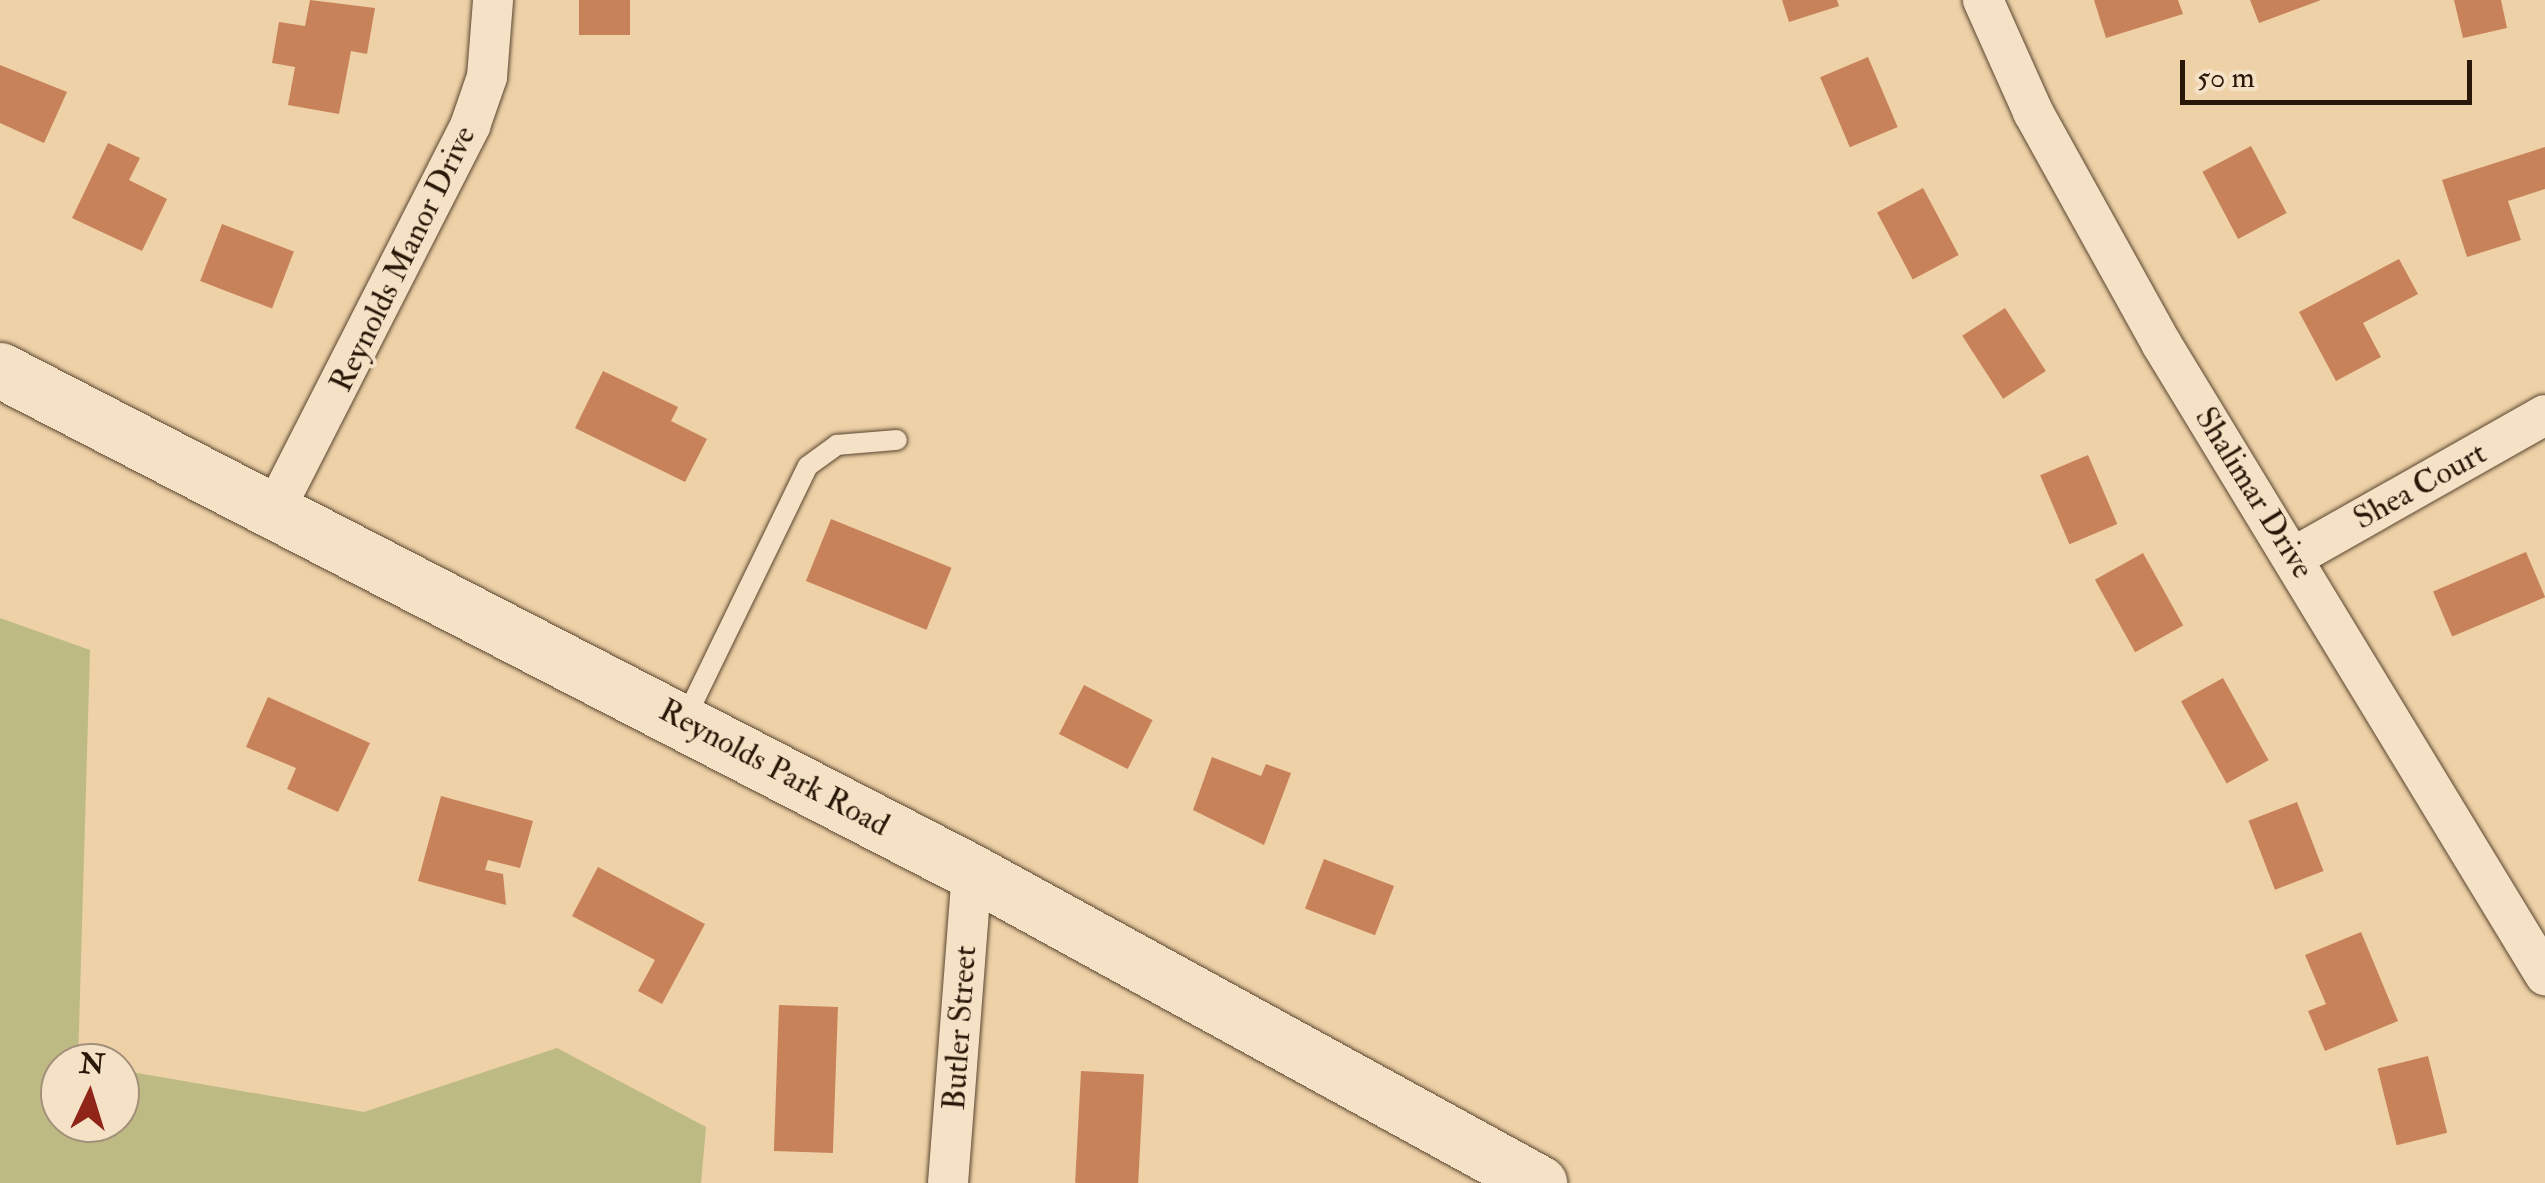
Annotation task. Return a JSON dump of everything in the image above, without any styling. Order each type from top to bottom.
[{"type":"main road","name":"Reynolds Park Road","points":[[0,370],[276,507],[972,872],[1539,1183]]},
{"type":"street","name":"Reynolds Manor Drive","points":[[276,507],[470,126],[487,77],[494,0]]},
{"type":"street","name":"Shalimar Drive","points":[[1982,0],[2152,326],[2545,975]]},
{"type":"street","name":"Shea Court","points":[[2294,557],[2545,416]]},
{"type":"street","name":"Butler Street","points":[[948,1183],[972,872]]},
{"type":"lane","points":[[684,721],[808,466],[837,445],[896,440]]},
{"type":"shaded area","points":[[0,618],[90,650],[79,1043],[40,1043],[40,1143],[140,1143],[140,1073],[364,1112],[557,1048],[706,1127],[701,1183],[0,1183]]},
{"type":"building","points":[[310,0],[375,8],[367,54],[351,51],[339,114],[288,105],[295,67],[272,63],[279,22],[305,26]]},
{"type":"building","points":[[579,0],[630,0],[630,35],[579,35]]},
{"type":"building","points":[[1782,0],[1837,0],[1839,6],[1789,22]]},
{"type":"building","points":[[2094,0],[2178,0],[2183,14],[2106,38]]},
{"type":"building","points":[[2250,0],[2321,0],[2259,23]]},
{"type":"building","points":[[2454,0],[2501,0],[2507,28],[2463,38]]},
{"type":"building","points":[[1868,57],[1898,127],[1850,147],[1820,77]]},
{"type":"building","points":[[0,65],[67,92],[44,143],[0,123]]},
{"type":"building","points":[[108,143],[140,158],[129,180],[167,199],[142,251],[72,218]]},
{"type":"building","points":[[2251,146],[2287,213],[2238,239],[2202,172]]},
{"type":"building","points":[[2545,147],[2545,189],[2508,201],[2521,240],[2467,257],[2442,180]]},
{"type":"building","points":[[1923,188],[1959,255],[1913,280],[1877,212]]},
{"type":"building","points":[[222,224],[294,252],[272,309],[200,281]]},
{"type":"building","points":[[2399,259],[2418,294],[2363,323],[2381,357],[2336,381],[2299,312]]},
{"type":"building","points":[[2005,308],[2046,371],[2003,399],[1962,336]]},
{"type":"building","points":[[603,371],[678,407],[671,421],[707,439],[685,482],[575,428]]},
{"type":"building","points":[[2088,455],[2117,524],[2069,544],[2040,475]]},
{"type":"building","points":[[831,519],[952,568],[926,630],[806,581]]},
{"type":"building","points":[[2526,552],[2545,597],[2452,637],[2433,591]]},
{"type":"building","points":[[2143,553],[2183,626],[2135,652],[2095,580]]},
{"type":"building","points":[[2223,678],[2269,760],[2227,783],[2181,701]]},
{"type":"building","points":[[1084,685],[1153,720],[1128,769],[1059,734]]},
{"type":"building","points":[[268,697],[370,743],[338,812],[287,789],[296,768],[246,747]]},
{"type":"building","points":[[1212,757],[1261,776],[1266,764],[1291,773],[1264,845],[1193,810]]},
{"type":"building","points":[[441,796],[533,821],[520,868],[488,860],[485,870],[503,874],[506,905],[418,881]]},
{"type":"building","points":[[2297,802],[2324,871],[2275,890],[2248,821]]},
{"type":"building","points":[[1324,859],[1394,886],[1375,935],[1305,908]]},
{"type":"building","points":[[598,867],[705,924],[662,1004],[638,991],[655,960],[572,916]]},
{"type":"building","points":[[2361,932],[2398,1021],[2325,1051],[2308,1011],[2326,1004],[2305,955]]},
{"type":"building","points":[[779,1005],[838,1007],[833,1153],[774,1151]]},
{"type":"building","points":[[2428,1056],[2447,1133],[2397,1145],[2378,1069]]},
{"type":"building","points":[[1081,1071],[1144,1074],[1138,1183],[1075,1183]]}]
